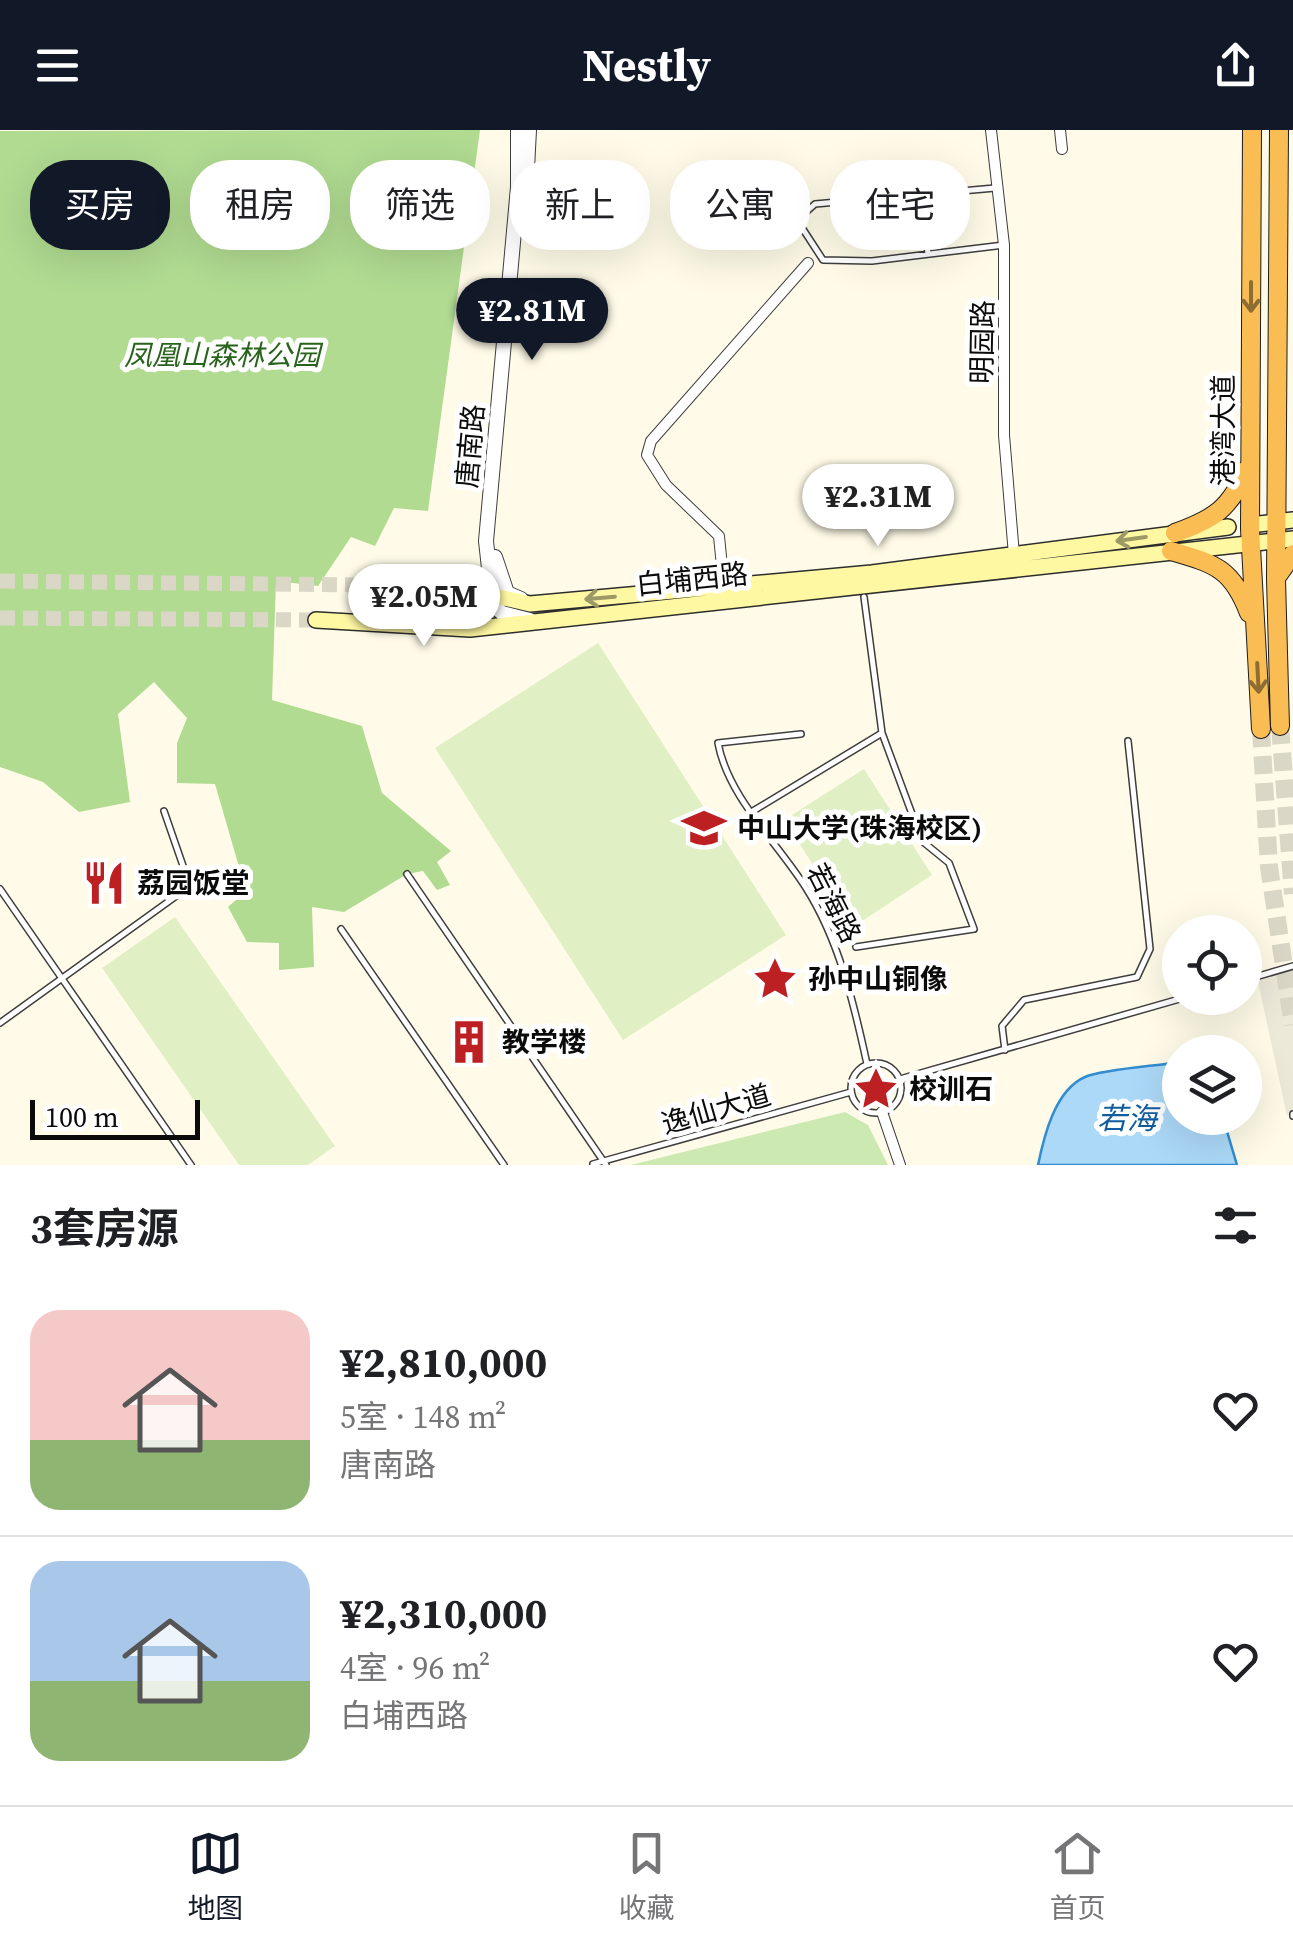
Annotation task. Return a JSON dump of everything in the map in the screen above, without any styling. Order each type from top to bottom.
[{"type":"highway","name":"港湾大道","points":[[1252,130],[1250,525],[1261,729]]},
{"type":"highway","name":"港湾大道","points":[[1278,130],[1278,458],[1285,520],[1285,541],[1276,579],[1280,726]]},
{"type":"highway","points":[[1250,410],[1259,427],[1267,429],[1274,424],[1278,408]]},
{"type":"highway","points":[[1250,454],[1246,473],[1213,519],[1173,542],[1227,572],[1241,592],[1255,628]]},
{"type":"highway","points":[[1278,458],[1293,480]]},
{"type":"highway","points":[[1276,579],[1293,554]]},
{"type":"highway","points":[[1278,629],[1293,662]]},
{"type":"main road","points":[[1250,525],[1285,520]]},
{"type":"main road","name":"白埔西路","points":[[360,585],[492,595],[530,612],[677,607],[1173,542],[1228,527]]},
{"type":"main road","name":"白埔西路","points":[[316,620],[470,629],[530,612],[1014,555],[1173,542],[1251,546],[1285,541]]},
{"type":"street","name":"唐南路","points":[[492,595],[486,541],[518,186],[518,130]]},
{"type":"street","name":"唐南路","points":[[529,130],[528,180],[493,533],[496,565],[507,593],[530,612]]},
{"type":"street","name":"明园路","points":[[991,130],[1004,245],[1004,435],[1014,555]]},
{"type":"street","points":[[1060,130],[1062,149]]},
{"type":"street","points":[[724,587],[719,536],[666,485],[647,455],[650,441],[808,263]]},
{"type":"street","points":[[1228,527],[1250,525]]},
{"type":"street","points":[[882,1112],[900,1165]]},
{"type":"lane","points":[[970,191],[998,188]]},
{"type":"lane","points":[[830,203],[815,204],[798,220],[822,260],[872,261],[1004,245]]},
{"type":"lane","points":[[928,250],[928,254]]},
{"type":"lane","points":[[856,947],[974,929],[949,862],[922,841],[882,733],[864,597]]},
{"type":"lane","points":[[752,811],[882,733]]},
{"type":"lane","name":"若海路","points":[[800,734],[718,743],[723,768],[808,892],[831,940],[853,998],[868,1064]]},
{"type":"lane","points":[[1005,1050],[1002,1026],[1024,1000],[1137,977],[1150,949],[1128,741]]},
{"type":"lane","points":[[0,1023],[190,886],[164,811]]},
{"type":"lane","points":[[406,874],[604,1163]]},
{"type":"lane","points":[[0,890],[191,1165]]},
{"type":"lane","points":[[341,929],[504,1165]]},
{"type":"lane","points":[[1262,975],[1293,966]]},
{"type":"lane","points":[[900,1079],[1162,1004]]},
{"type":"lane","points":[[868,1064],[890,1067],[900,1079],[900,1096],[882,1112],[858,1107],[850,1092],[856,1072],[868,1064]]},
{"type":"lane","name":"逸仙大道","points":[[593,1164],[850,1092]]},
{"type":"green space","name":"凤凰山森林公园","points":[[480,130],[476,160],[350,160],[350,250],[464,250],[428,511],[394,508],[375,546],[351,537],[318,586],[276,581],[272,700],[362,726],[382,793],[451,851],[437,862],[450,885],[437,890],[423,871],[407,874],[344,912],[312,907],[314,967],[279,970],[279,943],[247,942],[228,907],[246,891],[215,784],[177,783],[177,743],[187,718],[154,682],[118,714],[130,802],[79,812],[43,782],[0,767],[0,131]]},
{"type":"green space","points":[[598,643],[786,935],[623,1040],[435,748]]},
{"type":"green space","points":[[864,769],[932,875],[853,927],[784,820]]},
{"type":"green space","points":[[175,917],[335,1146],[308,1165],[239,1165],[102,968]]},
{"type":"green space","points":[[845,1112],[868,1125],[888,1165],[631,1165]]},
{"type":"shaded area","points":[[1293,966],[1293,1114],[1287,1116],[1262,1000],[1262,975]]},
{"type":"water","name":"若海","points":[[1162,1064],[1162,1135],[1228,1135],[1237,1165],[1038,1165],[1052,1115],[1066,1092],[1085,1077]]},
{"type":"tunnel","points":[[0,581],[361,585]]},
{"type":"tunnel","points":[[0,618],[316,620]]},
{"type":"tunnel","points":[[1280,726],[1293,894]]},
{"type":"tunnel","points":[[1261,729],[1269,867],[1293,1025]]},
{"type":"place","name":"中山大学(珠海校区)","points":[[704,828]]},
{"type":"place","name":"荔园饭堂","points":[[104,883]]},
{"type":"place","name":"孙中山铜像","points":[[775,979]]},
{"type":"place","name":"教学楼","points":[[469,1042]]},
{"type":"place","name":"校训石","points":[[876,1089]]}]
